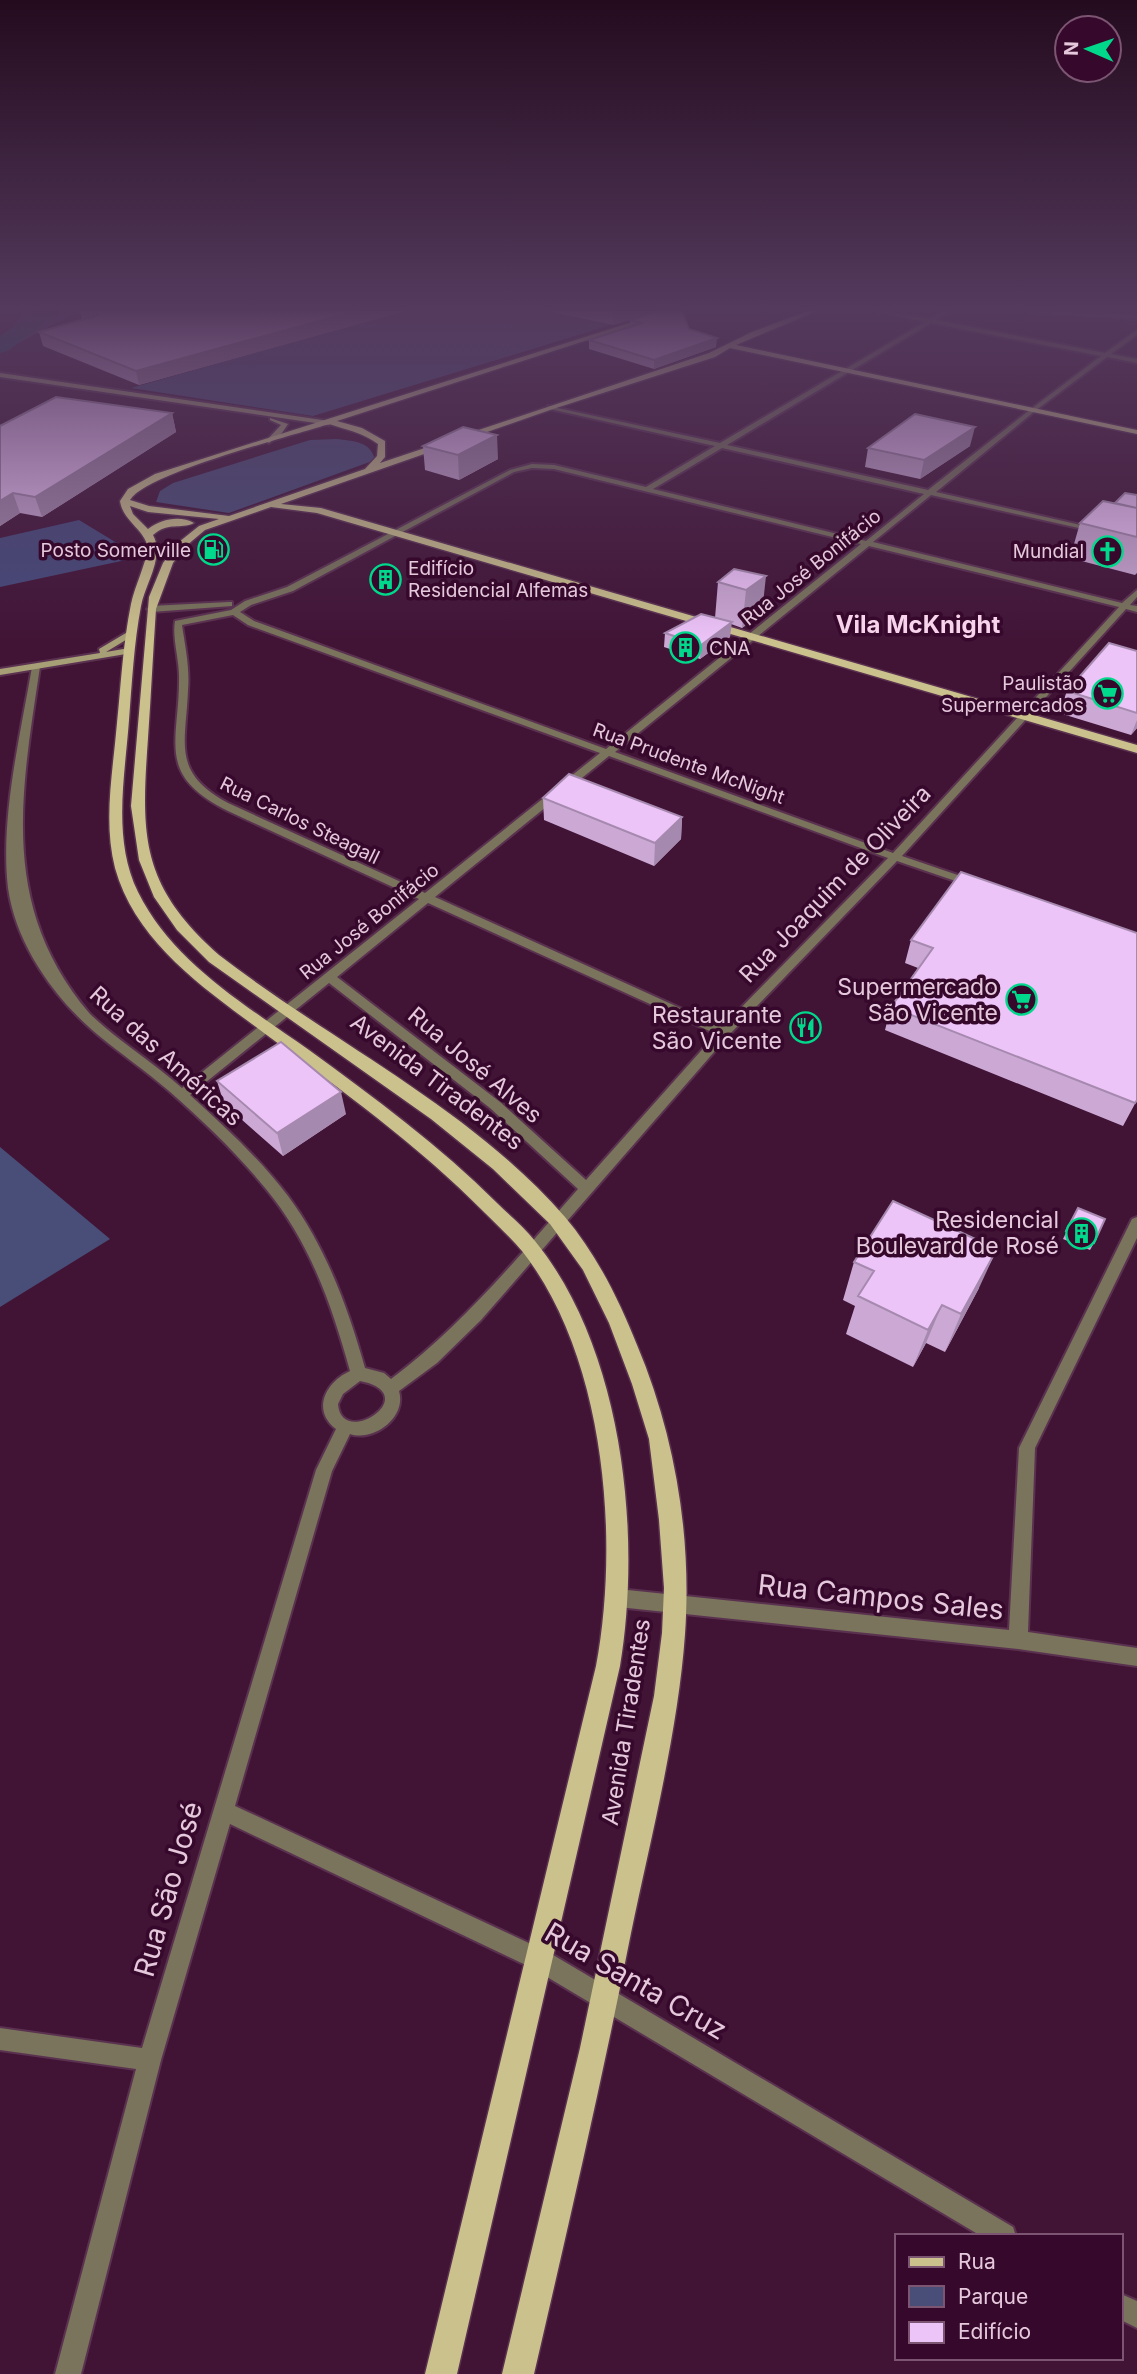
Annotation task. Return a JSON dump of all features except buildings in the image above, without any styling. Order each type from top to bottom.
[{"type":"main road","points":[[269,441],[285,424],[280,422]]},
{"type":"main road","points":[[320,422],[359,428],[382,443],[381,457],[367,471]]},
{"type":"main road","points":[[194,533],[194,527],[190,523],[174,522],[153,529],[148,535],[127,514],[125,502],[131,491],[142,482],[333,422]]},
{"type":"main road","name":"Avenida Tiradentes","points":[[508,422],[230,517],[194,533],[169,560],[155,590],[151,609],[137,806],[139,830],[152,882],[168,909],[194,940],[230,970],[449,1124],[510,1173],[560,1222],[581,1252],[635,1362],[660,1443],[672,1535],[675,1603],[667,1678],[606,1998],[518,2374]]},
{"type":"main road","points":[[1086,422],[1137,432]]},
{"type":"main road","points":[[294,434],[325,435]]},
{"type":"main road","points":[[348,437],[383,448]]},
{"type":"main road","points":[[125,502],[148,509],[230,517]]},
{"type":"main road","points":[[264,506],[318,510],[1137,750]]},
{"type":"main road","name":"Avenida Tiradentes","points":[[148,535],[153,551],[139,589],[131,633],[116,807],[120,860],[128,888],[144,916],[192,969],[422,1144],[481,1197],[533,1252],[567,1313],[589,1369],[608,1442],[619,1526],[618,1598],[608,1666],[441,2374]]},
{"type":"main road","points":[[85,659],[131,633]]},
{"type":"main road","points":[[0,672],[129,651],[149,639]]},
{"type":"street","points":[[614,422],[1111,534]]},
{"type":"street","points":[[648,489],[759,422]]},
{"type":"street","name":"Rua José Bonifácio","points":[[183,1095],[1020,422]]},
{"type":"street","points":[[151,609],[178,623],[234,611],[248,603],[290,589],[512,471],[532,466],[554,467],[648,489],[1131,607]]},
{"type":"street","name":"Rua Joaquim de Oliveira","points":[[391,1388],[431,1358],[467,1324],[724,1034],[895,858],[1022,717],[1131,607],[1137,592]]},
{"type":"street","points":[[151,609],[248,603]]},
{"type":"street","name":"Rua Prudente McNight","points":[[234,611],[251,622],[895,858],[984,887]]},
{"type":"street","name":"Rua Carlos Steagall","points":[[178,623],[184,678],[178,736],[186,771],[195,785],[215,800],[256,820],[724,1034]]},
{"type":"street","name":"Rua das Américas","points":[[36,667],[10,837],[13,889],[27,938],[52,978],[98,1028],[183,1095],[283,1200],[315,1252],[343,1316],[359,1374]]},
{"type":"street","name":"Rua José Alves","points":[[331,978],[495,1105],[588,1190]]},
{"type":"street","points":[[1018,1640],[1027,1448],[1137,1223]]},
{"type":"street","points":[[372,1374],[383,1379],[391,1388],[391,1410],[383,1420],[371,1427],[345,1427],[335,1419],[330,1409],[330,1397],[346,1378],[372,1374]]},
{"type":"street","name":"Rua São José","points":[[68,2374],[150,2060],[222,1810],[324,1470],[345,1427]]},
{"type":"street","name":"Rua Campos Sales","points":[[618,1598],[1018,1640],[1137,1657]]},
{"type":"street","name":"Rua Santa Cruz","points":[[222,1810],[540,1960],[1000,2234]]},
{"type":"street","points":[[0,2039],[150,2060]]},
{"type":"green space","points":[[336,439],[365,446],[370,449],[375,460],[229,513],[156,502],[160,491],[173,483],[310,440]]},
{"type":"green space","points":[[0,1147],[110,1239],[0,1307]]},
{"type":"shaded area","points":[[79,520],[140,557],[0,587],[0,538]]},
{"type":"place","name":"Posto Somerville","points":[[214,550]]},
{"type":"place","name":"Mundial","points":[[1107,551]]},
{"type":"place","name":"Edifício Residencial Alfemas","points":[[385,579]]},
{"type":"place","name":"CNA","points":[[686,648]]},
{"type":"place","name":"Paulistão Supermercados","points":[[1107,694]]},
{"type":"place","name":"Supermercado São Vicente","points":[[1021,1000]]},
{"type":"place","name":"Restaurante São Vicente","points":[[805,1028]]},
{"type":"place","name":"Residencial Boulevard de Rosé","points":[[1082,1233]]},
{"type":"district","name":"Vila McKnight","points":[[918,625]]}]
